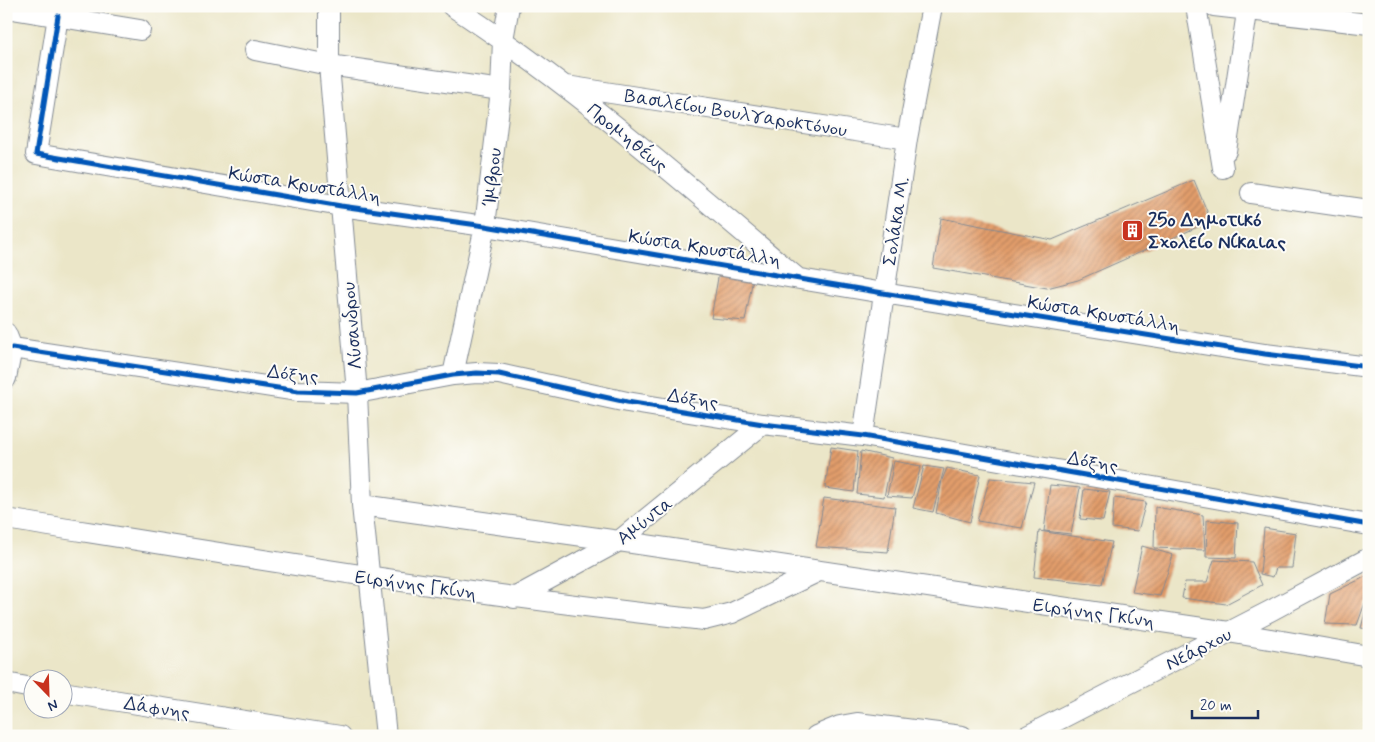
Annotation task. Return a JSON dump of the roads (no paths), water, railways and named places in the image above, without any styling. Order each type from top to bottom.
[{"type":"street","name":"Λύσανδρου","points":[[329,6],[329,65],[357,393],[362,505],[386,736]]},
{"type":"street","name":"Προμηθέως","points":[[452,6],[566,86],[796,278]]},
{"type":"street","name":"Ίμβρου","points":[[453,376],[485,226],[500,90],[503,40],[509,6]]},
{"type":"street","name":"Σολάκα Μ.","points":[[863,436],[907,140],[932,6]]},
{"type":"street","points":[[1196,6],[1223,168],[1248,8]]},
{"type":"street","points":[[1214,6],[1248,8],[1369,24]]},
{"type":"street","points":[[6,8],[140,30]]},
{"type":"street","name":"Κώστα Κρυστάλλη","points":[[58,16],[36,154],[341,206],[485,226],[883,293],[1255,352],[1369,367]]},
{"type":"street","points":[[255,50],[329,65],[500,90]]},
{"type":"street","name":"Βασιλείου Βουλγαροκτόνου","points":[[566,86],[907,140]]},
{"type":"street","points":[[1251,192],[1369,210]]},
{"type":"street","points":[[6,378],[9,340]]},
{"type":"street","name":"Δόξης","points":[[9,340],[298,391],[357,393],[453,376],[499,374],[627,402],[762,424],[863,436],[1369,525]]},
{"type":"street","name":"Αμύντα","points":[[514,598],[619,541],[762,424]]},
{"type":"street","name":"Ειρήνης Γκίνη","points":[[362,505],[619,541],[1229,632],[1369,656]]},
{"type":"street","name":"Ειρήνης Γκίνη","points":[[6,519],[371,578],[514,598],[704,620],[732,613],[819,571]]},
{"type":"street","name":"Νεάρχου","points":[[1027,736],[1369,558]]},
{"type":"street","points":[[6,684],[22,686]]},
{"type":"street","name":"Δάφνης","points":[[72,694],[340,736]]},
{"type":"street","points":[[816,736],[840,726],[857,723],[962,736]]},
{"type":"place","name":"25o Δημοτικό Σχολείο Νίκαιας","points":[[1132,230]]}]
